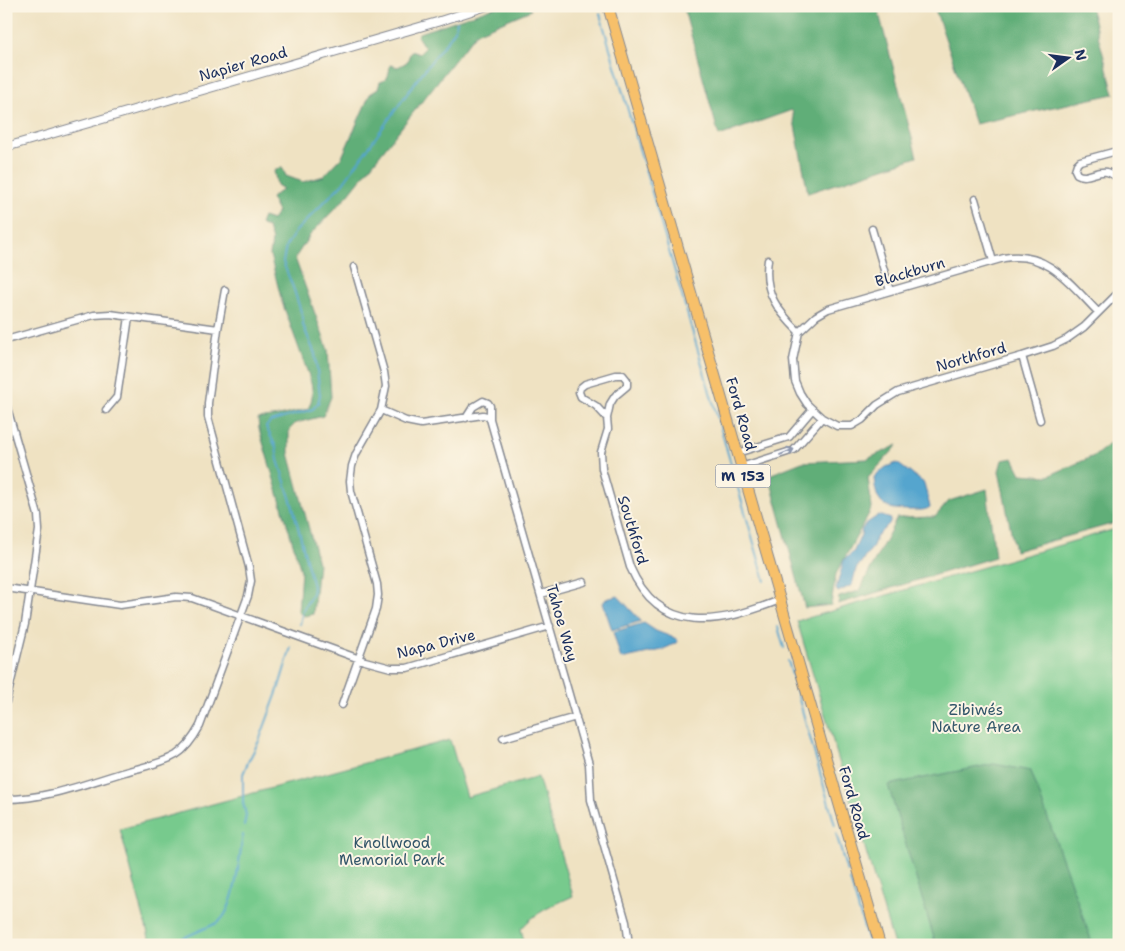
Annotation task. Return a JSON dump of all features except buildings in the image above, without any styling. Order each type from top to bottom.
[{"type":"main road","name":"Ford Road","points":[[608,6],[880,945]]},
{"type":"street","name":"Napier Road","points":[[6,147],[438,22],[487,6]]},
{"type":"street","points":[[1119,155],[1113,152],[1080,161],[1075,170],[1077,174],[1083,177],[1103,172],[1119,178]]},
{"type":"street","points":[[975,199],[992,261]]},
{"type":"street","points":[[872,229],[890,291]]},
{"type":"street","name":"Blackburn","points":[[799,332],[816,316],[828,309],[992,261],[1017,256],[1038,260],[1063,276],[1098,312]]},
{"type":"street","points":[[737,453],[789,437],[812,410],[800,393],[794,374],[793,360],[799,332],[781,314],[769,291],[766,274],[768,260]]},
{"type":"street","points":[[342,705],[376,609],[378,595],[377,584],[351,491],[352,466],[356,454],[381,410],[386,386],[384,372],[354,267]]},
{"type":"street","points":[[6,799],[28,798],[49,794],[162,761],[182,751],[200,726],[250,589],[249,567],[207,413],[225,290]]},
{"type":"street","name":"Northford","points":[[812,410],[837,426],[852,426],[862,420],[883,401],[898,392],[1022,356],[1053,346],[1067,339],[1084,326],[1119,292]]},
{"type":"street","points":[[6,340],[94,315],[110,314],[218,329]]},
{"type":"street","points":[[106,410],[117,397],[129,317]]},
{"type":"street","points":[[1022,356],[1040,420]]},
{"type":"street","name":"Southford","points":[[607,418],[596,406],[581,397],[580,388],[585,384],[616,375],[623,375],[627,380],[627,386],[612,400],[607,418],[608,429],[601,452],[602,469],[630,567],[648,596],[672,613],[686,618],[707,620],[740,614],[780,600]]},
{"type":"street","name":"Tahoe Way","points":[[466,418],[473,407],[484,402],[490,406],[490,419],[589,764],[592,800],[628,931],[629,945]]},
{"type":"street","points":[[6,404],[38,515],[39,530],[25,624],[6,702]]},
{"type":"street","points":[[381,410],[406,421],[421,424],[483,415],[490,419]]},
{"type":"street","points":[[741,467],[794,450],[822,418]]},
{"type":"street","points":[[541,594],[584,582]]},
{"type":"street","name":"Napa Drive","points":[[6,588],[120,605],[183,597],[200,600],[358,659],[391,668],[407,668],[550,626]]},
{"type":"street","points":[[503,738],[576,718]]},
{"type":"green space","points":[[498,6],[528,6],[531,10],[476,33],[348,195],[310,235],[295,258],[328,350],[331,397],[323,416],[296,423],[289,430],[289,453],[318,563],[313,614],[305,616],[298,612],[301,571],[259,429],[258,419],[308,409],[312,397],[309,376],[282,302],[270,255],[272,241],[268,228],[260,224],[263,217],[272,220],[278,212],[271,198],[283,189],[277,185],[274,171],[282,167],[286,176],[303,182],[324,176],[342,157],[370,94],[378,89],[380,82],[387,78],[390,65],[398,67],[407,62],[411,51],[419,54],[425,48],[417,36],[419,33]]},
{"type":"green space","points":[[683,6],[877,6],[917,157],[808,193],[792,110],[719,136]]},
{"type":"green space","points":[[934,6],[1090,6],[1114,94],[975,124]]},
{"type":"green space","points":[[1119,436],[1119,522],[1015,551],[999,471],[1002,460],[1013,458],[1021,474],[1048,476],[1096,455]]},
{"type":"green space","points":[[898,445],[868,478],[872,508],[836,574],[831,605],[805,608],[769,475],[802,462],[867,459]]},
{"type":"green space","points":[[987,489],[995,557],[838,604],[839,597],[859,591],[897,518],[935,517],[949,501]]},
{"type":"green space","name":"Zibiwés Nature Area","points":[[1119,528],[1119,945],[894,945],[797,621]]},
{"type":"green space","name":"Knollwood Memorial Park","points":[[450,740],[467,797],[538,777],[573,896],[545,910],[526,923],[521,929],[525,945],[151,945],[120,829]]},
{"type":"green space","points":[[994,764],[1031,771],[1093,945],[936,945],[888,785]]},
{"type":"water","points":[[897,463],[924,483],[930,507],[921,510],[901,510],[888,507],[879,500],[874,477],[886,467]]},
{"type":"water","points":[[879,515],[891,519],[890,523],[877,536],[872,548],[856,569],[852,585],[838,592],[836,589],[844,560],[854,551],[862,529]]},
{"type":"water","points":[[618,596],[641,621],[612,630],[603,603],[606,599]]},
{"type":"water","points":[[644,623],[656,631],[677,639],[678,642],[662,650],[621,659],[613,632]]},
{"type":"waterway","points":[[600,14],[765,581]]},
{"type":"waterway","points":[[300,624],[303,610],[312,594],[313,587],[276,447],[266,427],[270,422],[313,409],[318,403],[320,395],[315,354],[303,325],[303,318],[283,262],[286,246],[296,231],[343,183],[419,77],[451,36],[457,21]]},
{"type":"waterway","points":[[778,627],[784,648]]},
{"type":"waterway","points":[[244,826],[246,815],[243,803],[243,774],[259,741],[278,690],[291,647]]},
{"type":"waterway","points":[[788,661],[835,825]]},
{"type":"waterway","points":[[836,833],[847,872]]},
{"type":"waterway","points":[[167,945],[217,923],[223,917],[233,896],[243,835]]},
{"type":"waterway","points":[[850,880],[869,945]]}]
